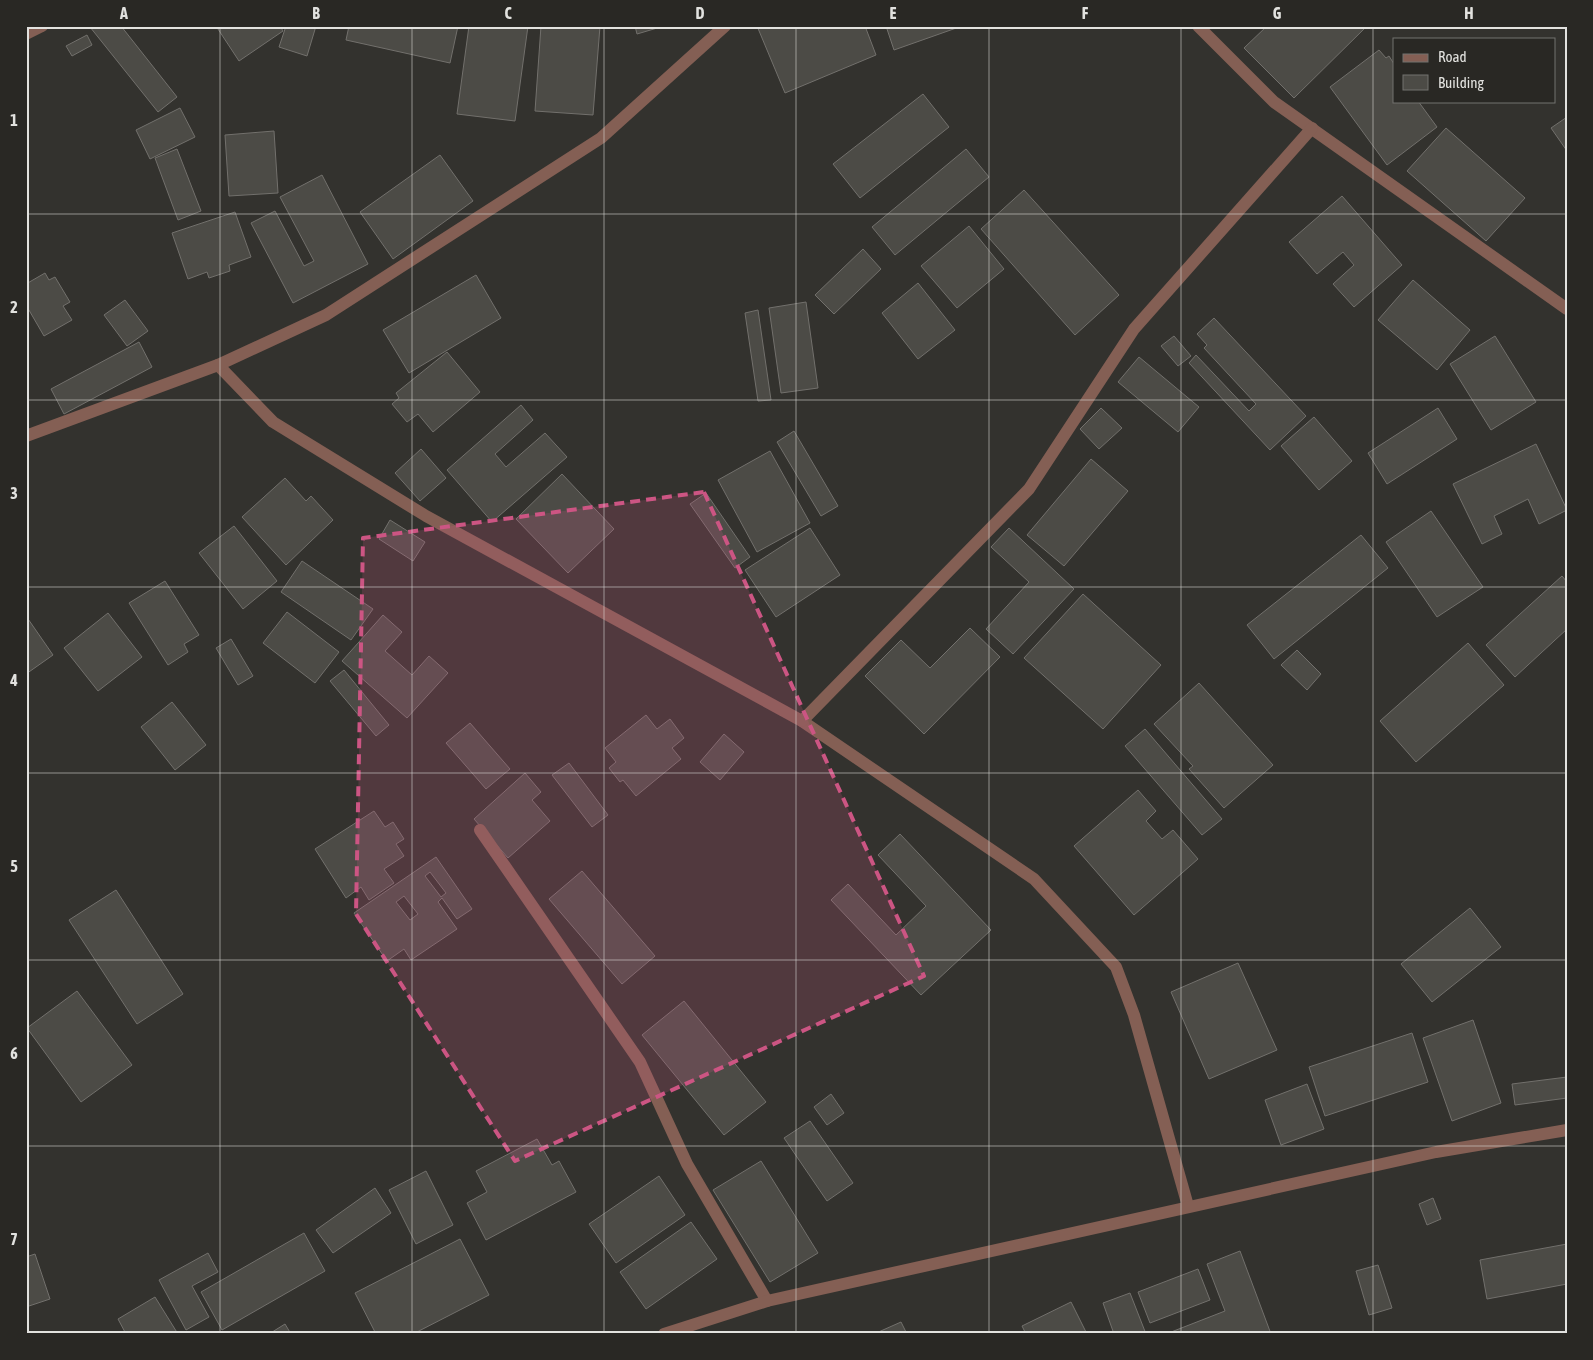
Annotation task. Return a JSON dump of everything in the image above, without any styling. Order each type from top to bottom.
[{"type":"street","points":[[26,34],[42,26]]},
{"type":"street","points":[[26,436],[218,365],[326,315],[601,138],[725,26]]},
{"type":"street","points":[[1198,26],[1274,102],[1567,309]]},
{"type":"street","points":[[802,721],[1028,489],[1134,330],[1312,128]]},
{"type":"street","points":[[218,365],[273,422],[426,516],[802,721],[1034,879],[1116,967],[1134,1015],[1188,1206]]},
{"type":"street","points":[[480,830],[640,1062],[687,1164],[767,1302]]},
{"type":"street","points":[[664,1334],[767,1302],[1188,1206],[1436,1152],[1567,1130]]},
{"type":"highlighted area","points":[[704,492],[924,976],[515,1161],[356,914],[363,538]]},
{"type":"building","points":[[121,26],[177,97],[158,112],[90,27]]},
{"type":"building","points":[[216,26],[280,26],[283,31],[239,61]]},
{"type":"building","points":[[286,26],[316,26],[307,56],[279,47]]},
{"type":"building","points":[[349,26],[458,26],[450,63],[346,40]]},
{"type":"building","points":[[469,26],[528,26],[515,121],[457,114]]},
{"type":"building","points":[[541,26],[600,26],[593,115],[535,111]]},
{"type":"building","points":[[635,26],[664,26],[637,34]]},
{"type":"building","points":[[757,26],[865,26],[876,55],[785,93]]},
{"type":"building","points":[[886,26],[962,26],[894,50]]},
{"type":"building","points":[[1267,26],[1281,26],[1283,29],[1286,26],[1367,26],[1294,98],[1244,48]]},
{"type":"building","points":[[87,35],[92,45],[72,56],[66,46]]},
{"type":"building","points":[[1379,50],[1386,58],[1389,56],[1393,62],[1393,102],[1419,102],[1437,127],[1387,165],[1330,87]]},
{"type":"building","points":[[923,94],[949,127],[860,198],[833,164]]},
{"type":"building","points":[[180,108],[195,137],[150,159],[136,130]]},
{"type":"building","points":[[1567,117],[1567,151],[1551,128]]},
{"type":"building","points":[[1446,128],[1525,198],[1486,241],[1407,171]]},
{"type":"building","points":[[274,131],[278,193],[229,196],[225,135]]},
{"type":"building","points":[[177,149],[201,211],[178,220],[155,158]]},
{"type":"building","points":[[966,149],[989,177],[895,255],[872,227]]},
{"type":"building","points":[[440,155],[473,201],[393,259],[360,212]]},
{"type":"building","points":[[322,175],[368,264],[293,303],[251,223],[275,211],[304,266],[314,261],[280,197]]},
{"type":"building","points":[[1024,190],[1119,295],[1075,335],[981,229]]},
{"type":"building","points":[[1342,196],[1402,265],[1354,307],[1333,284],[1354,265],[1343,252],[1317,274],[1289,242]]},
{"type":"building","points":[[235,212],[251,257],[229,265],[230,271],[209,278],[207,272],[188,279],[172,233]]},
{"type":"building","points":[[969,226],[1004,269],[957,308],[921,266]]},
{"type":"building","points":[[863,249],[881,269],[834,314],[815,295]]},
{"type":"building","points":[[45,273],[49,280],[55,277],[70,302],[63,306],[72,320],[44,336],[26,305],[26,284]]},
{"type":"building","points":[[476,275],[501,318],[409,373],[383,330]]},
{"type":"building","points":[[1413,280],[1470,330],[1437,370],[1378,320]]},
{"type":"building","points":[[918,283],[955,330],[918,359],[882,313]]},
{"type":"building","points":[[125,300],[148,331],[127,346],[104,315]]},
{"type":"building","points":[[806,302],[818,388],[781,393],[769,308]]},
{"type":"building","points":[[758,310],[771,400],[758,401],[745,313]]},
{"type":"building","points":[[1214,318],[1306,416],[1270,450],[1189,363],[1196,355],[1249,411],[1256,404],[1204,348],[1207,345],[1197,334]]},
{"type":"building","points":[[1174,336],[1191,356],[1178,366],[1161,346]]},
{"type":"building","points":[[1495,336],[1536,402],[1491,430],[1450,364]]},
{"type":"building","points":[[139,342],[152,367],[64,414],[51,389]]},
{"type":"building","points":[[447,352],[480,392],[433,432],[418,414],[407,422],[392,404],[399,398],[396,393]]},
{"type":"building","points":[[1139,357],[1199,407],[1178,432],[1118,382]]},
{"type":"building","points":[[521,405],[533,420],[495,454],[506,467],[545,433],[567,457],[492,522],[447,470]]},
{"type":"building","points":[[1101,408],[1122,428],[1099,449],[1080,429]]},
{"type":"building","points":[[1438,408],[1457,439],[1387,484],[1368,453]]},
{"type":"building","points":[[1314,417],[1352,461],[1319,490],[1281,446]]},
{"type":"building","points":[[794,431],[838,506],[821,516],[777,442]]},
{"type":"building","points":[[1536,444],[1567,510],[1539,524],[1528,499],[1494,516],[1502,534],[1482,544],[1453,484]]},
{"type":"building","points":[[421,449],[446,478],[420,501],[395,473]]},
{"type":"building","points":[[770,451],[810,523],[757,552],[718,480]]},
{"type":"building","points":[[1091,459],[1128,491],[1064,566],[1027,535]]},
{"type":"building","points":[[562,474],[614,529],[568,573],[516,519]]},
{"type":"building","points":[[285,478],[306,501],[311,496],[333,520],[286,565],[242,517]]},
{"type":"building","points":[[706,493],[750,557],[735,568],[690,504]]},
{"type":"building","points":[[1431,511],[1483,587],[1437,617],[1386,542]]},
{"type":"building","points":[[390,520],[425,542],[413,561],[379,539]]},
{"type":"building","points":[[234,526],[277,581],[243,609],[199,553]]},
{"type":"building","points":[[810,528],[840,575],[776,617],[745,570]]},
{"type":"building","points":[[1009,528],[1074,589],[1013,654],[986,629],[1029,582],[991,547]]},
{"type":"building","points":[[1361,535],[1388,568],[1274,659],[1247,625]]},
{"type":"building","points":[[302,561],[373,609],[351,640],[281,592]]},
{"type":"building","points":[[1562,576],[1567,582],[1567,629],[1515,677],[1486,645]]},
{"type":"building","points":[[165,581],[199,635],[184,644],[188,652],[168,665],[129,603]]},
{"type":"building","points":[[1083,594],[1161,665],[1103,729],[1024,658]]},
{"type":"building","points":[[287,612],[339,652],[315,683],[263,643]]},
{"type":"building","points":[[108,613],[142,657],[98,691],[64,648]]},
{"type":"building","points":[[383,615],[402,632],[385,651],[412,675],[429,656],[448,673],[407,718],[342,661]]},
{"type":"building","points":[[26,616],[53,655],[26,674]]},
{"type":"building","points":[[970,628],[1000,657],[924,734],[865,676],[901,640],[930,668]]},
{"type":"building","points":[[231,639],[253,676],[238,685],[216,648]]},
{"type":"building","points":[[1468,643],[1504,685],[1416,762],[1380,721]]},
{"type":"building","points":[[1297,650],[1321,674],[1307,690],[1281,665]]},
{"type":"building","points":[[344,670],[389,725],[376,736],[330,681]]},
{"type":"building","points":[[1199,683],[1273,765],[1224,808],[1189,769],[1193,766],[1154,724]]},
{"type":"building","points":[[172,702],[206,745],[175,770],[141,727]]},
{"type":"building","points":[[646,715],[657,729],[670,719],[684,738],[672,748],[681,759],[636,796],[623,780],[620,782],[609,768],[616,762],[605,748]]},
{"type":"building","points":[[470,723],[510,769],[486,789],[446,743]]},
{"type":"building","points":[[1145,729],[1222,819],[1202,835],[1125,746]]},
{"type":"building","points":[[724,734],[744,752],[720,780],[700,762]]},
{"type":"building","points":[[569,763],[608,815],[592,827],[552,775]]},
{"type":"building","points":[[525,773],[541,792],[532,800],[550,821],[508,858],[474,819]]},
{"type":"building","points":[[1138,790],[1156,811],[1146,821],[1162,839],[1173,830],[1198,859],[1134,915],[1074,846]]},
{"type":"building","points":[[374,811],[385,827],[393,822],[404,839],[396,844],[404,856],[384,869],[394,883],[369,900],[361,887],[346,898],[315,849]]},
{"type":"building","points":[[900,834],[991,930],[921,995],[831,900],[848,884],[896,935],[926,906],[878,855]]},
{"type":"building","points":[[436,857],[472,909],[457,919],[442,898],[438,902],[457,929],[411,960],[404,949],[387,961],[354,913]],"holes":[[[430,872],[446,893],[441,897],[425,876]],[[404,896],[418,914],[410,920],[396,902]]]},
{"type":"building","points":[[582,871],[655,956],[622,984],[549,899]]},
{"type":"building","points":[[116,890],[183,994],[137,1024],[69,920]]},
{"type":"building","points":[[1470,908],[1501,947],[1432,1002],[1401,964]]},
{"type":"building","points":[[1238,963],[1277,1050],[1209,1079],[1171,992]]},
{"type":"building","points":[[77,991],[132,1065],[81,1102],[27,1028]]},
{"type":"building","points":[[684,1001],[766,1102],[724,1135],[642,1035]]},
{"type":"building","points":[[1473,1020],[1501,1103],[1452,1121],[1423,1038]]},
{"type":"building","points":[[1412,1033],[1428,1082],[1325,1116],[1309,1067]]},
{"type":"building","points":[[1567,1077],[1567,1098],[1515,1105],[1512,1084]]},
{"type":"building","points":[[1307,1084],[1324,1129],[1281,1145],[1265,1100]]},
{"type":"building","points":[[831,1094],[844,1113],[827,1125],[814,1107]]},
{"type":"building","points":[[810,1121],[853,1183],[827,1201],[784,1138]]},
{"type":"building","points":[[537,1139],[552,1165],[559,1161],[576,1192],[486,1240],[467,1203],[487,1192],[476,1171]]},
{"type":"building","points":[[761,1161],[818,1253],[770,1282],[713,1190]]},
{"type":"building","points":[[426,1171],[453,1225],[416,1244],[389,1190]]},
{"type":"building","points":[[659,1176],[685,1215],[616,1263],[589,1224]]},
{"type":"building","points":[[375,1188],[391,1213],[333,1253],[316,1230]]},
{"type":"building","points":[[1433,1198],[1441,1219],[1427,1225],[1419,1204]]},
{"type":"building","points":[[691,1222],[717,1259],[646,1309],[620,1272]]},
{"type":"building","points":[[304,1233],[325,1271],[222,1330],[201,1292]]},
{"type":"building","points":[[460,1239],[489,1295],[413,1334],[376,1334],[355,1293]]},
{"type":"building","points":[[1567,1244],[1567,1284],[1487,1299],[1480,1260]]},
{"type":"building","points":[[1240,1251],[1271,1334],[1166,1334],[1225,1311],[1207,1264]]},
{"type":"building","points":[[208,1253],[218,1272],[192,1286],[209,1317],[186,1330],[159,1280]]},
{"type":"building","points":[[35,1254],[50,1299],[26,1307],[26,1257]]},
{"type":"building","points":[[1378,1265],[1392,1308],[1369,1315],[1356,1271]]},
{"type":"building","points":[[1198,1269],[1210,1300],[1150,1323],[1138,1292]]},
{"type":"building","points":[[1130,1293],[1146,1334],[1114,1334],[1103,1303]]},
{"type":"building","points":[[155,1297],[178,1334],[126,1334],[118,1319]]},
{"type":"building","points":[[1071,1302],[1087,1334],[1026,1334],[1022,1326]]},
{"type":"building","points":[[901,1322],[907,1334],[874,1334]]},
{"type":"building","points":[[285,1324],[291,1334],[269,1334]]}]
